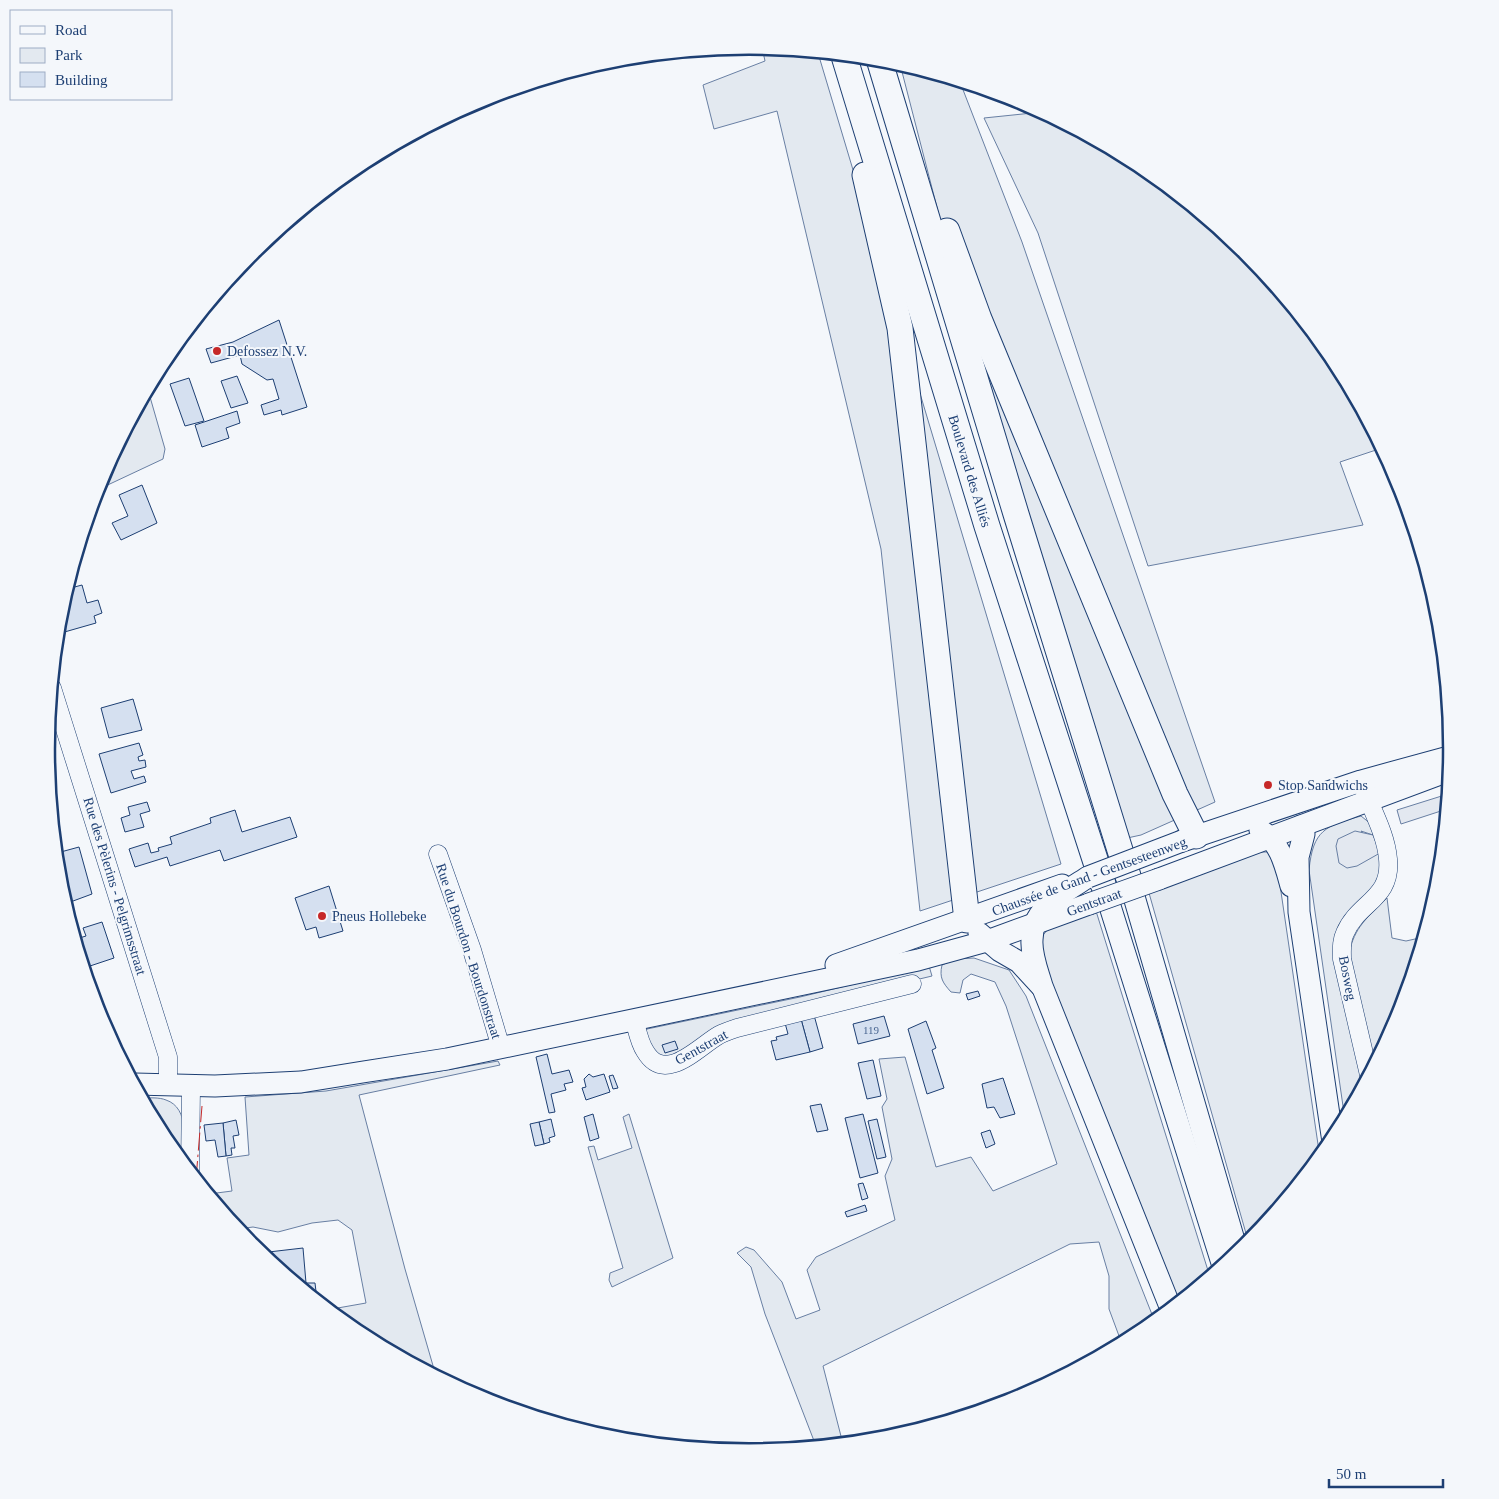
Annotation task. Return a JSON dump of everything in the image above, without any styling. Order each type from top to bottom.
[{"type":"highway","name":"Boulevard des Alliés","points":[[846,62],[1096,880]]},
{"type":"highway","points":[[882,67],[1013,504],[1128,876]]},
{"type":"highway","points":[[863,115],[865,174],[900,328],[967,920]]},
{"type":"highway","points":[[900,129],[940,211],[979,319],[1171,785],[1188,850]]},
{"type":"main road","name":"Chaussée de Gand - Gentsesteenweg","points":[[726,999],[840,964],[967,920],[1043,909],[1096,880],[1188,850],[1238,824],[1364,791],[1444,759]]},
{"type":"main road","name":"Gentstraat","points":[[726,999],[918,960],[987,941],[1043,909],[1159,879],[1188,850],[1270,836],[1301,826],[1364,791],[1444,772]]},
{"type":"main road","points":[[1238,824],[1256,827],[1270,836],[1282,855],[1299,912]]},
{"type":"main road","points":[[1301,826],[1304,834],[1298,857],[1299,912],[1331,1129]]},
{"type":"main road","points":[[1128,876],[1236,1246]]},
{"type":"main road","points":[[1096,880],[1221,1259]]},
{"type":"main road","points":[[1043,909],[1032,941],[1042,986],[1168,1303]]},
{"type":"main road","points":[[967,920],[987,941],[1018,962],[1042,986]]},
{"type":"main road","points":[[141,1084],[191,1086],[301,1082],[447,1059],[726,999]]},
{"type":"street","name":"Rue des Pèlerins - Pelgrimsstraat","points":[[56,702],[168,1057],[168,1086]]},
{"type":"street","name":"Bosweg","points":[[1364,791],[1384,839],[1388,870],[1384,888],[1355,916],[1345,932],[1342,943],[1342,959],[1367,1066]]},
{"type":"street","name":"Rue du Bourdon - Bourdonstraat","points":[[438,854],[472,950],[501,1048]]},
{"type":"street","name":"Gentstraat","points":[[634,1019],[648,1055],[659,1064],[668,1066],[681,1061],[719,1035],[737,1028],[912,984]]},
{"type":"street","points":[[190,1160],[191,1086]]},
{"type":"green space","points":[[764,55],[820,59],[1061,864],[920,911],[881,549],[777,111],[714,129],[703,85],[765,61]]},
{"type":"green space","points":[[902,72],[963,89],[1022,242],[1215,802],[1141,835],[1118,840],[1016,514]]},
{"type":"green space","points":[[1027,114],[1097,148],[1135,172],[1172,199],[1241,258],[1272,292],[1327,364],[1351,402],[1372,442],[1376,450],[1340,462],[1363,525],[1148,566],[1038,233],[984,118]]},
{"type":"green space","points":[[150,398],[165,449],[163,459],[108,485],[127,442]]},
{"type":"green space","points":[[1361,816],[1371,824],[1373,835],[1361,831],[1380,853],[1381,881],[1348,915],[1345,994],[1362,1076],[1343,1109],[1309,870],[1314,846],[1318,838],[1323,832],[1338,823]]},
{"type":"green space","points":[[1257,852],[1269,852],[1274,860],[1280,885],[1318,1147],[1272,1207],[1246,1235],[1149,893]]},
{"type":"green space","points":[[1387,898],[1392,938],[1406,941],[1417,939],[1407,973],[1391,1015],[1372,1057],[1349,954],[1358,929]]},
{"type":"green space","points":[[1096,911],[1208,1271],[1176,1297],[1047,978],[1039,940],[1049,928]]},
{"type":"green space","points":[[974,958],[1009,970],[1026,996],[1152,1315],[1119,1337],[1109,1309],[1109,1276],[1099,1242],[1070,1244],[823,1366],[841,1438],[814,1441],[765,1314],[751,1267],[737,1253],[746,1247],[754,1250],[782,1282],[796,1319],[820,1310],[807,1270],[816,1257],[895,1220],[885,1176],[892,1159],[882,1107],[887,1099],[879,1059],[905,1057],[936,1167],[971,1157],[993,1191],[1057,1164],[1006,1006],[995,982],[971,974],[963,980],[960,993],[951,992],[942,980],[942,965],[956,959]]},
{"type":"green space","points":[[929,966],[932,976],[765,1016],[678,1058],[657,1059],[643,1035],[647,1029],[800,997]]},
{"type":"green space","points":[[498,1061],[500,1065],[359,1095],[405,1269],[434,1368],[402,1351],[338,1308],[366,1303],[352,1230],[338,1220],[312,1223],[278,1232],[253,1227],[246,1228],[216,1193],[232,1191],[227,1158],[249,1155],[245,1097],[326,1091]]},
{"type":"green space","points":[[149,1098],[163,1099],[174,1104],[182,1118],[185,1136],[184,1152]]},
{"type":"green space","points":[[629,1114],[673,1258],[612,1287],[609,1280],[610,1273],[623,1268],[588,1147],[594,1146],[598,1160],[632,1148],[623,1117]]},
{"type":"shaded area","points":[[1443,796],[1441,811],[1401,824],[1397,810]]},
{"type":"shaded area","points":[[1355,831],[1373,835],[1380,853],[1357,866],[1347,868],[1339,863],[1336,846],[1338,839]]},
{"type":"building","points":[[279,320],[307,407],[282,415],[281,410],[264,415],[261,405],[279,399],[273,379],[267,380],[242,364],[240,355],[211,363],[206,349],[233,342]]},
{"type":"building","points":[[237,376],[248,403],[231,408],[221,381]]},
{"type":"building","points":[[189,378],[204,421],[185,426],[170,384]]},
{"type":"building","points":[[237,411],[240,423],[226,428],[229,438],[202,447],[195,425]]},
{"type":"building","points":[[142,485],[157,523],[121,540],[112,523],[128,516],[119,495]]},
{"type":"building","points":[[82,585],[87,603],[98,600],[102,613],[94,616],[96,623],[65,632],[68,614],[75,587]]},
{"type":"building","points":[[133,699],[142,730],[109,738],[101,708]]},
{"type":"building","points":[[139,743],[143,755],[138,757],[139,761],[145,760],[146,767],[131,771],[134,779],[144,776],[146,782],[111,793],[99,754]]},
{"type":"building","points":[[147,802],[150,811],[140,814],[144,827],[125,832],[121,818],[130,815],[128,807]]},
{"type":"building","points":[[235,810],[242,832],[290,817],[297,837],[224,861],[220,850],[170,866],[167,857],[135,867],[129,849],[148,843],[151,853],[159,851],[158,848],[172,844],[170,837],[211,823],[210,818]]},
{"type":"building","points":[[79,847],[92,894],[72,901],[63,851]]},
{"type":"building","points":[[329,886],[343,931],[319,938],[316,927],[306,930],[295,898]]},
{"type":"building","points":[[102,922],[114,958],[90,966],[81,937],[86,936],[83,928]]},
{"type":"building","points":[[978,991],[980,996],[968,1000],[966,994]]},
{"type":"building","points":[[814,1015],[823,1048],[810,1052],[801,1019]]},
{"type":"building","points":[[884,1016],[890,1036],[858,1044],[853,1024]]},
{"type":"building","points":[[801,1019],[810,1052],[776,1060],[771,1041],[777,1040],[776,1037],[788,1034],[785,1023]]},
{"type":"building","points":[[926,1021],[936,1048],[932,1050],[944,1088],[927,1094],[908,1029]]},
{"type":"building","points":[[675,1041],[678,1049],[665,1053],[662,1045]]},
{"type":"building","points":[[547,1054],[552,1074],[569,1070],[573,1082],[564,1084],[566,1090],[551,1094],[555,1112],[549,1113],[536,1057]]},
{"type":"building","points":[[873,1060],[881,1096],[867,1099],[858,1063]]},
{"type":"building","points":[[589,1074],[593,1077],[604,1074],[610,1092],[586,1100],[582,1088],[586,1087],[584,1079]]},
{"type":"building","points":[[613,1075],[618,1088],[613,1089],[609,1076]]},
{"type":"building","points":[[1003,1078],[1015,1114],[1000,1118],[994,1107],[987,1108],[982,1084]]},
{"type":"building","points":[[821,1104],[828,1130],[817,1132],[810,1106]]},
{"type":"building","points":[[593,1114],[599,1138],[590,1141],[584,1117]]},
{"type":"building","points":[[863,1114],[878,1173],[860,1178],[845,1118]]},
{"type":"building","points":[[551,1119],[555,1136],[549,1138],[550,1142],[544,1144],[539,1122]]},
{"type":"building","points":[[877,1119],[886,1157],[877,1159],[868,1121]]},
{"type":"building","points":[[236,1120],[239,1135],[233,1136],[235,1148],[231,1148],[232,1155],[226,1156],[223,1123]]},
{"type":"building","points":[[539,1122],[544,1144],[535,1146],[530,1124]]},
{"type":"building","points":[[223,1123],[226,1156],[218,1157],[215,1140],[206,1141],[204,1125]]},
{"type":"building","points":[[990,1130],[995,1144],[986,1148],[981,1133]]},
{"type":"building","points":[[863,1183],[868,1198],[862,1200],[858,1184]]},
{"type":"building","points":[[865,1205],[867,1211],[847,1217],[845,1212]]},
{"type":"building","points":[[303,1248],[306,1283],[315,1283],[316,1291],[292,1272],[270,1252]]},
{"type":"power","points":[[197,1169],[202,1106]]},
{"type":"place","name":"Defossez N.V.","points":[[217,351]]},
{"type":"place","name":"Stop Sandwichs","points":[[1268,785]]},
{"type":"place","name":"Pneus Hollebeke","points":[[322,916]]}]
